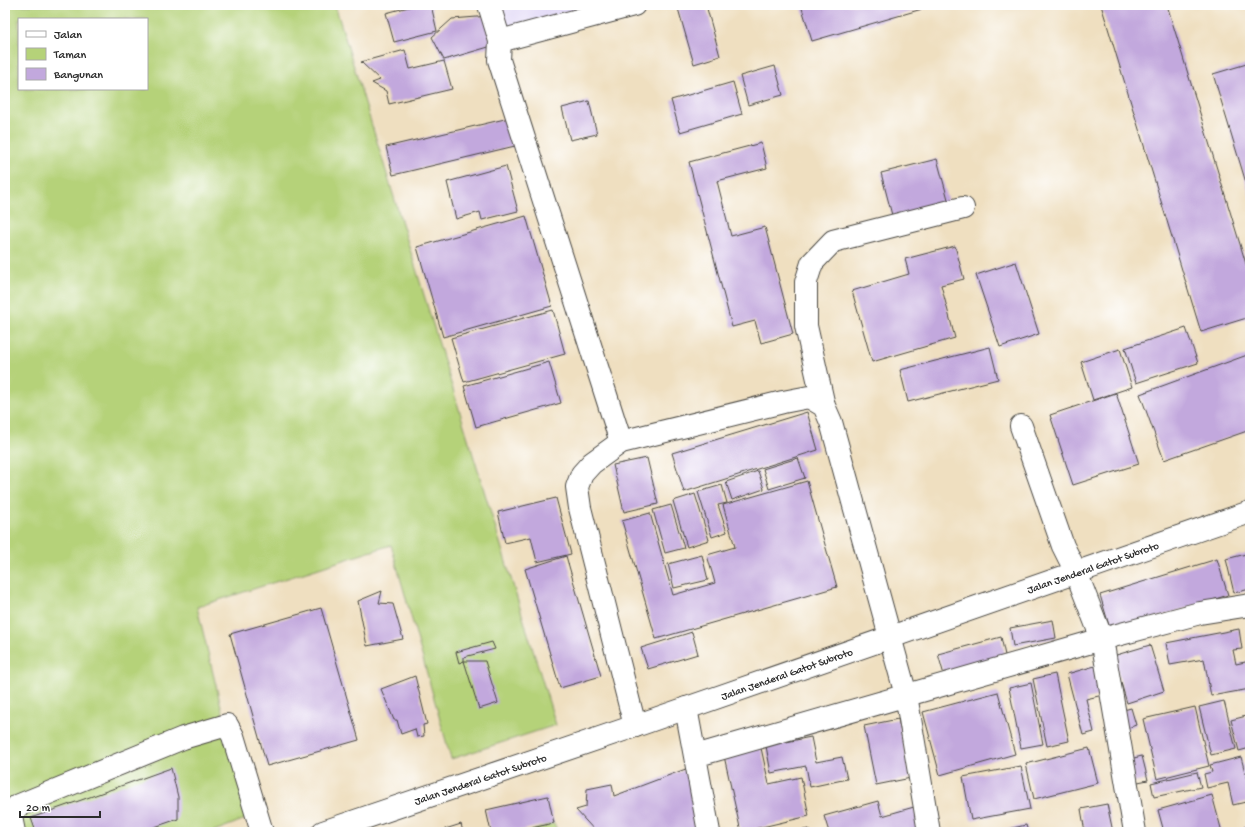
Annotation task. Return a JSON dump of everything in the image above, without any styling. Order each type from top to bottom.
[{"type":"main road","points":[[489,5],[500,41],[499,60],[621,442]]},
{"type":"main road","points":[[500,41],[634,5]]},
{"type":"main road","points":[[929,832],[906,695],[831,422],[824,406],[806,326],[806,282],[812,263],[833,241],[963,208]]},
{"type":"main road","points":[[635,726],[580,508],[576,487],[582,474],[592,463],[621,442],[803,398],[809,397],[824,406]]},
{"type":"main road","points":[[1021,426],[1063,546],[1076,572],[1102,639],[1135,832]]},
{"type":"main road","name":"Jalan Jenderal Gatot Subroto","points":[[323,832],[890,638],[1250,512]]},
{"type":"main road","points":[[695,756],[1102,639],[1200,613],[1250,605]]},
{"type":"main road","points":[[686,708],[708,832]]},
{"type":"main road","points":[[14,832],[11,817],[17,806],[183,738],[227,725],[233,736],[262,832]]},
{"type":"shaded area","points":[[488,5],[622,5],[500,41]]},
{"type":"green space","points":[[5,5],[335,5],[556,725],[451,759],[391,545],[197,607],[248,818],[212,832],[5,832]]},
{"type":"green space","points":[[554,823],[558,832],[528,832]]},
{"type":"building","points":[[416,5],[431,5],[437,31],[394,42],[386,13]]},
{"type":"building","points":[[677,5],[706,5],[720,56],[694,64]]},
{"type":"building","points":[[801,5],[921,5],[922,9],[812,41]]},
{"type":"building","points":[[1101,5],[1167,5],[1250,277],[1250,317],[1201,332]]},
{"type":"building","points":[[489,16],[492,46],[444,60],[432,37],[452,19]]},
{"type":"building","points":[[405,50],[410,69],[444,61],[452,89],[389,104],[386,91],[372,83],[380,80],[361,62]]},
{"type":"building","points":[[1250,63],[1250,196],[1213,74]]},
{"type":"building","points":[[775,66],[783,95],[748,105],[740,76]]},
{"type":"building","points":[[733,82],[742,114],[680,132],[671,100]]},
{"type":"building","points":[[589,101],[597,134],[570,140],[562,108]]},
{"type":"building","points":[[509,118],[515,146],[393,175],[386,147]]},
{"type":"building","points":[[761,143],[767,168],[717,181],[731,236],[765,227],[793,334],[761,343],[755,321],[732,327],[689,162]]},
{"type":"building","points":[[937,159],[949,203],[893,219],[881,173]]},
{"type":"building","points":[[506,166],[518,211],[482,220],[480,212],[456,219],[447,182]]},
{"type":"building","points":[[526,216],[552,306],[443,337],[417,247]]},
{"type":"building","points":[[955,246],[964,279],[941,285],[955,338],[872,362],[852,291],[909,274],[905,259]]},
{"type":"building","points":[[1016,262],[1039,334],[1000,347],[976,275]]},
{"type":"building","points":[[553,310],[565,354],[464,382],[451,338]]},
{"type":"building","points":[[1186,328],[1198,363],[1136,383],[1125,348]]},
{"type":"building","points":[[990,347],[998,379],[908,402],[900,370]]},
{"type":"building","points":[[1120,349],[1132,387],[1093,400],[1081,362]]},
{"type":"building","points":[[1250,354],[1250,430],[1164,460],[1140,394]]},
{"type":"building","points":[[549,362],[561,403],[476,427],[464,386]]},
{"type":"building","points":[[1116,393],[1139,464],[1073,485],[1050,415]]},
{"type":"building","points":[[807,412],[818,450],[684,492],[672,453]]},
{"type":"building","points":[[647,458],[658,504],[624,512],[613,465]]},
{"type":"building","points":[[798,458],[805,478],[769,489],[763,469]]},
{"type":"building","points":[[758,471],[764,489],[732,500],[726,482]]},
{"type":"building","points":[[807,481],[837,587],[656,639],[622,521],[650,513],[673,595],[715,583],[707,555],[735,547],[723,505]]},
{"type":"building","points":[[722,485],[727,503],[718,505],[727,532],[712,537],[698,492]]},
{"type":"building","points":[[695,494],[709,540],[687,547],[673,501]]},
{"type":"building","points":[[556,498],[571,554],[537,562],[531,537],[505,543],[498,512]]},
{"type":"building","points":[[671,505],[684,548],[665,553],[653,510]]},
{"type":"building","points":[[1250,553],[1250,589],[1234,593],[1226,559]]},
{"type":"building","points":[[702,555],[708,580],[674,588],[668,564]]},
{"type":"building","points":[[566,556],[601,676],[560,688],[525,569]]},
{"type":"building","points":[[1217,559],[1228,595],[1111,632],[1100,595]]},
{"type":"building","points":[[382,591],[379,603],[393,604],[403,639],[367,646],[358,601]]},
{"type":"building","points":[[321,608],[359,740],[267,766],[230,634]]},
{"type":"building","points":[[1053,620],[1056,638],[1013,646],[1010,628]]},
{"type":"building","points":[[1239,629],[1242,649],[1233,650],[1236,664],[1250,661],[1250,689],[1211,696],[1204,659],[1170,665],[1166,643]]},
{"type":"building","points":[[692,632],[698,654],[648,669],[641,648]]},
{"type":"building","points":[[1001,637],[1006,660],[944,675],[938,654]]},
{"type":"building","points":[[492,642],[495,649],[464,657],[464,661],[459,663],[456,652]]},
{"type":"building","points":[[1150,645],[1164,691],[1127,703],[1113,656]]},
{"type":"building","points":[[464,661],[485,661],[498,703],[479,709]]},
{"type":"building","points":[[1095,666],[1103,695],[1086,699],[1094,732],[1083,735],[1067,674]]},
{"type":"building","points":[[1055,674],[1069,741],[1047,746],[1033,679]]},
{"type":"building","points":[[415,676],[427,724],[423,725],[424,736],[417,737],[415,729],[401,734],[397,720],[394,720],[381,689]]},
{"type":"building","points":[[1031,683],[1043,744],[1021,748],[1009,688]]},
{"type":"building","points":[[998,692],[1015,754],[940,775],[923,712]]},
{"type":"building","points":[[1224,701],[1236,749],[1211,755],[1199,707]]},
{"type":"building","points":[[1195,707],[1209,766],[1157,779],[1143,719]]},
{"type":"building","points":[[1131,708],[1136,725],[1125,729],[1120,711]]},
{"type":"building","points":[[1250,715],[1250,748],[1239,751],[1231,720]]},
{"type":"building","points":[[898,719],[911,778],[876,785],[864,726]]},
{"type":"building","points":[[811,737],[816,762],[842,757],[847,779],[810,787],[806,766],[771,773],[766,746]]},
{"type":"building","points":[[761,748],[769,784],[801,777],[809,816],[741,832],[724,756]]},
{"type":"building","points":[[1089,748],[1098,783],[1034,799],[1026,764]]},
{"type":"building","points":[[1142,756],[1148,780],[1133,783],[1130,759]]},
{"type":"building","points":[[1241,757],[1250,792],[1250,801],[1233,805],[1228,783],[1207,788],[1204,774],[1212,772],[1210,765]]},
{"type":"building","points":[[1021,766],[1030,809],[971,820],[963,777]]},
{"type":"building","points":[[691,767],[698,832],[596,832],[576,810],[586,807],[587,789],[612,784],[614,796]]},
{"type":"building","points":[[171,768],[178,797],[178,819],[140,832],[36,832],[31,818]]},
{"type":"building","points":[[1197,772],[1201,787],[1154,797],[1151,783]]},
{"type":"building","points":[[1212,795],[1222,832],[1164,832],[1158,810]]},
{"type":"building","points":[[548,796],[554,823],[514,832],[491,832],[486,810]]},
{"type":"building","points":[[878,801],[882,816],[914,807],[921,832],[829,832],[824,816]]},
{"type":"building","points":[[1107,804],[1113,832],[1085,832],[1081,809]]},
{"type":"building","points":[[461,824],[463,832],[436,832]]},
{"type":"building","points":[[1026,825],[1028,832],[1000,832],[1000,831]]},
{"type":"building","points":[[1250,826],[1250,832],[1246,832],[1244,827]]},
{"type":"building","points":[[809,829],[810,832],[796,832],[796,831]]}]
